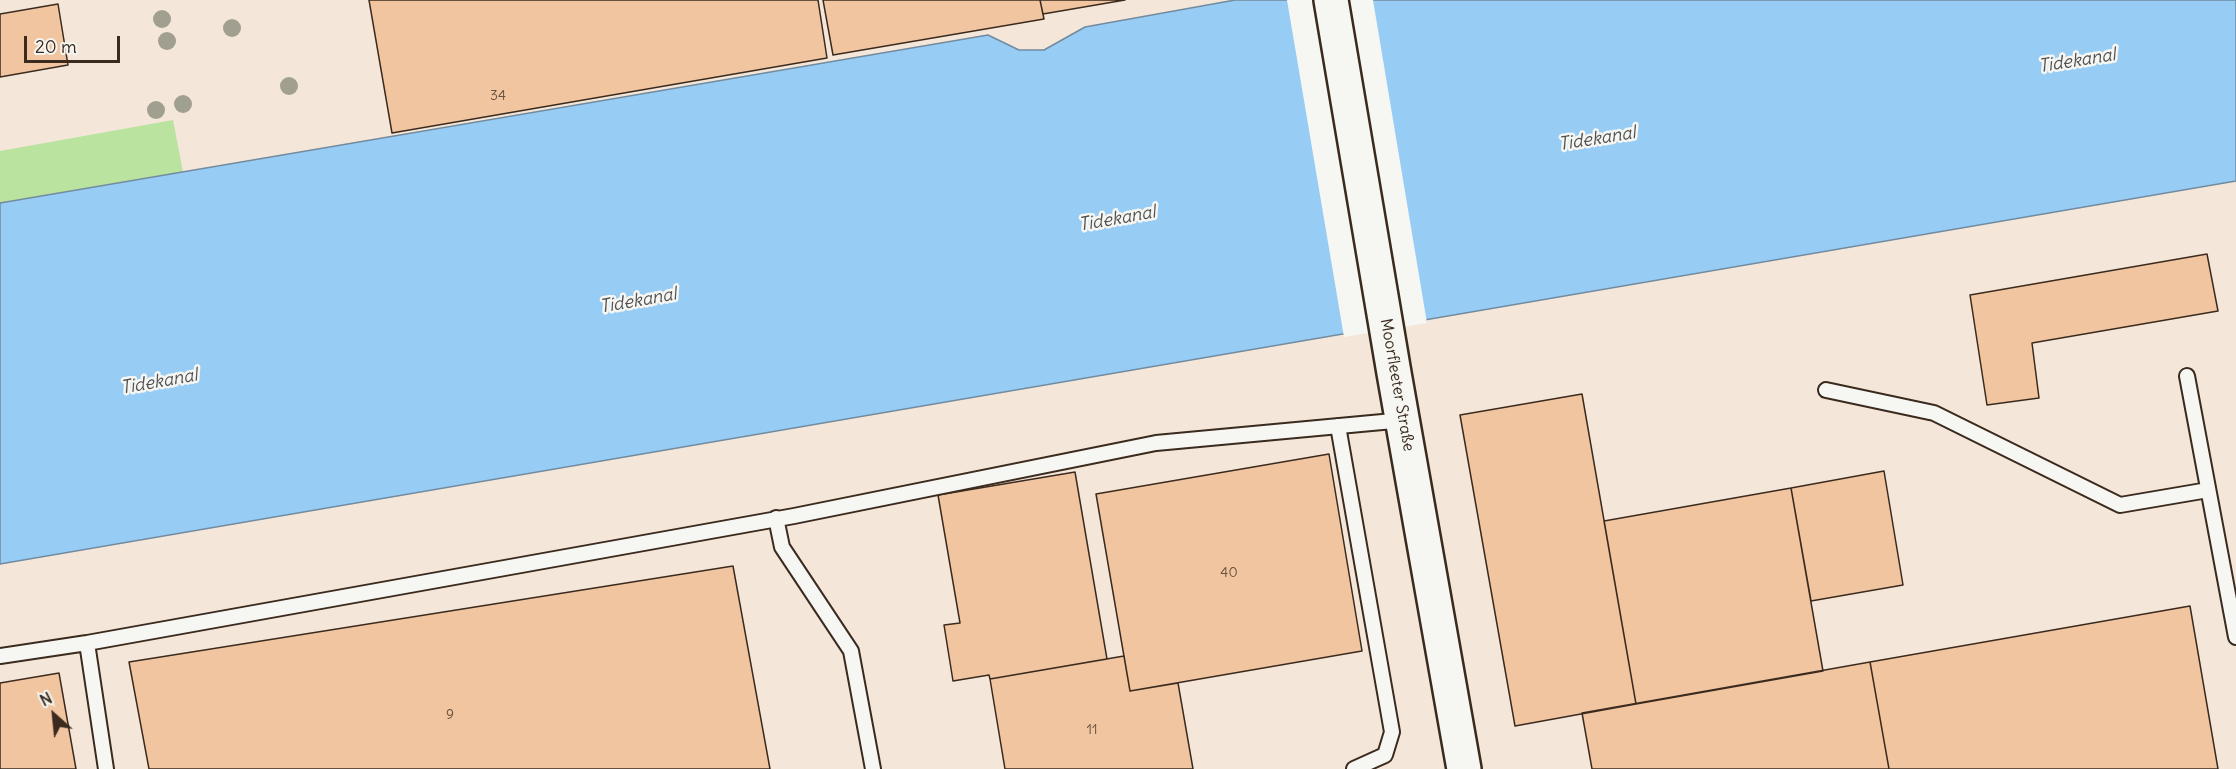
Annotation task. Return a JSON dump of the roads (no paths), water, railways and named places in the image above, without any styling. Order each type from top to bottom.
[{"type":"street","name":"Moorfleeter Straße","points":[[1331,0],[1464,769]]},
{"type":"lane","points":[[2187,376],[2236,637]]},
{"type":"lane","points":[[1826,390],[1934,413],[2120,505],[2208,490]]},
{"type":"lane","points":[[0,656],[87,643],[776,518],[1156,443],[1404,420]]},
{"type":"lane","points":[[1338,426],[1392,732],[1385,755],[1354,769]]},
{"type":"lane","points":[[776,518],[782,547],[851,651],[873,769]]},
{"type":"lane","points":[[87,643],[106,769]]},
{"type":"water","name":"Tidekanal","points":[[1235,0],[2236,0],[2236,181],[0,564],[0,203],[988,35],[1019,50],[1044,50],[1085,27]]}]
